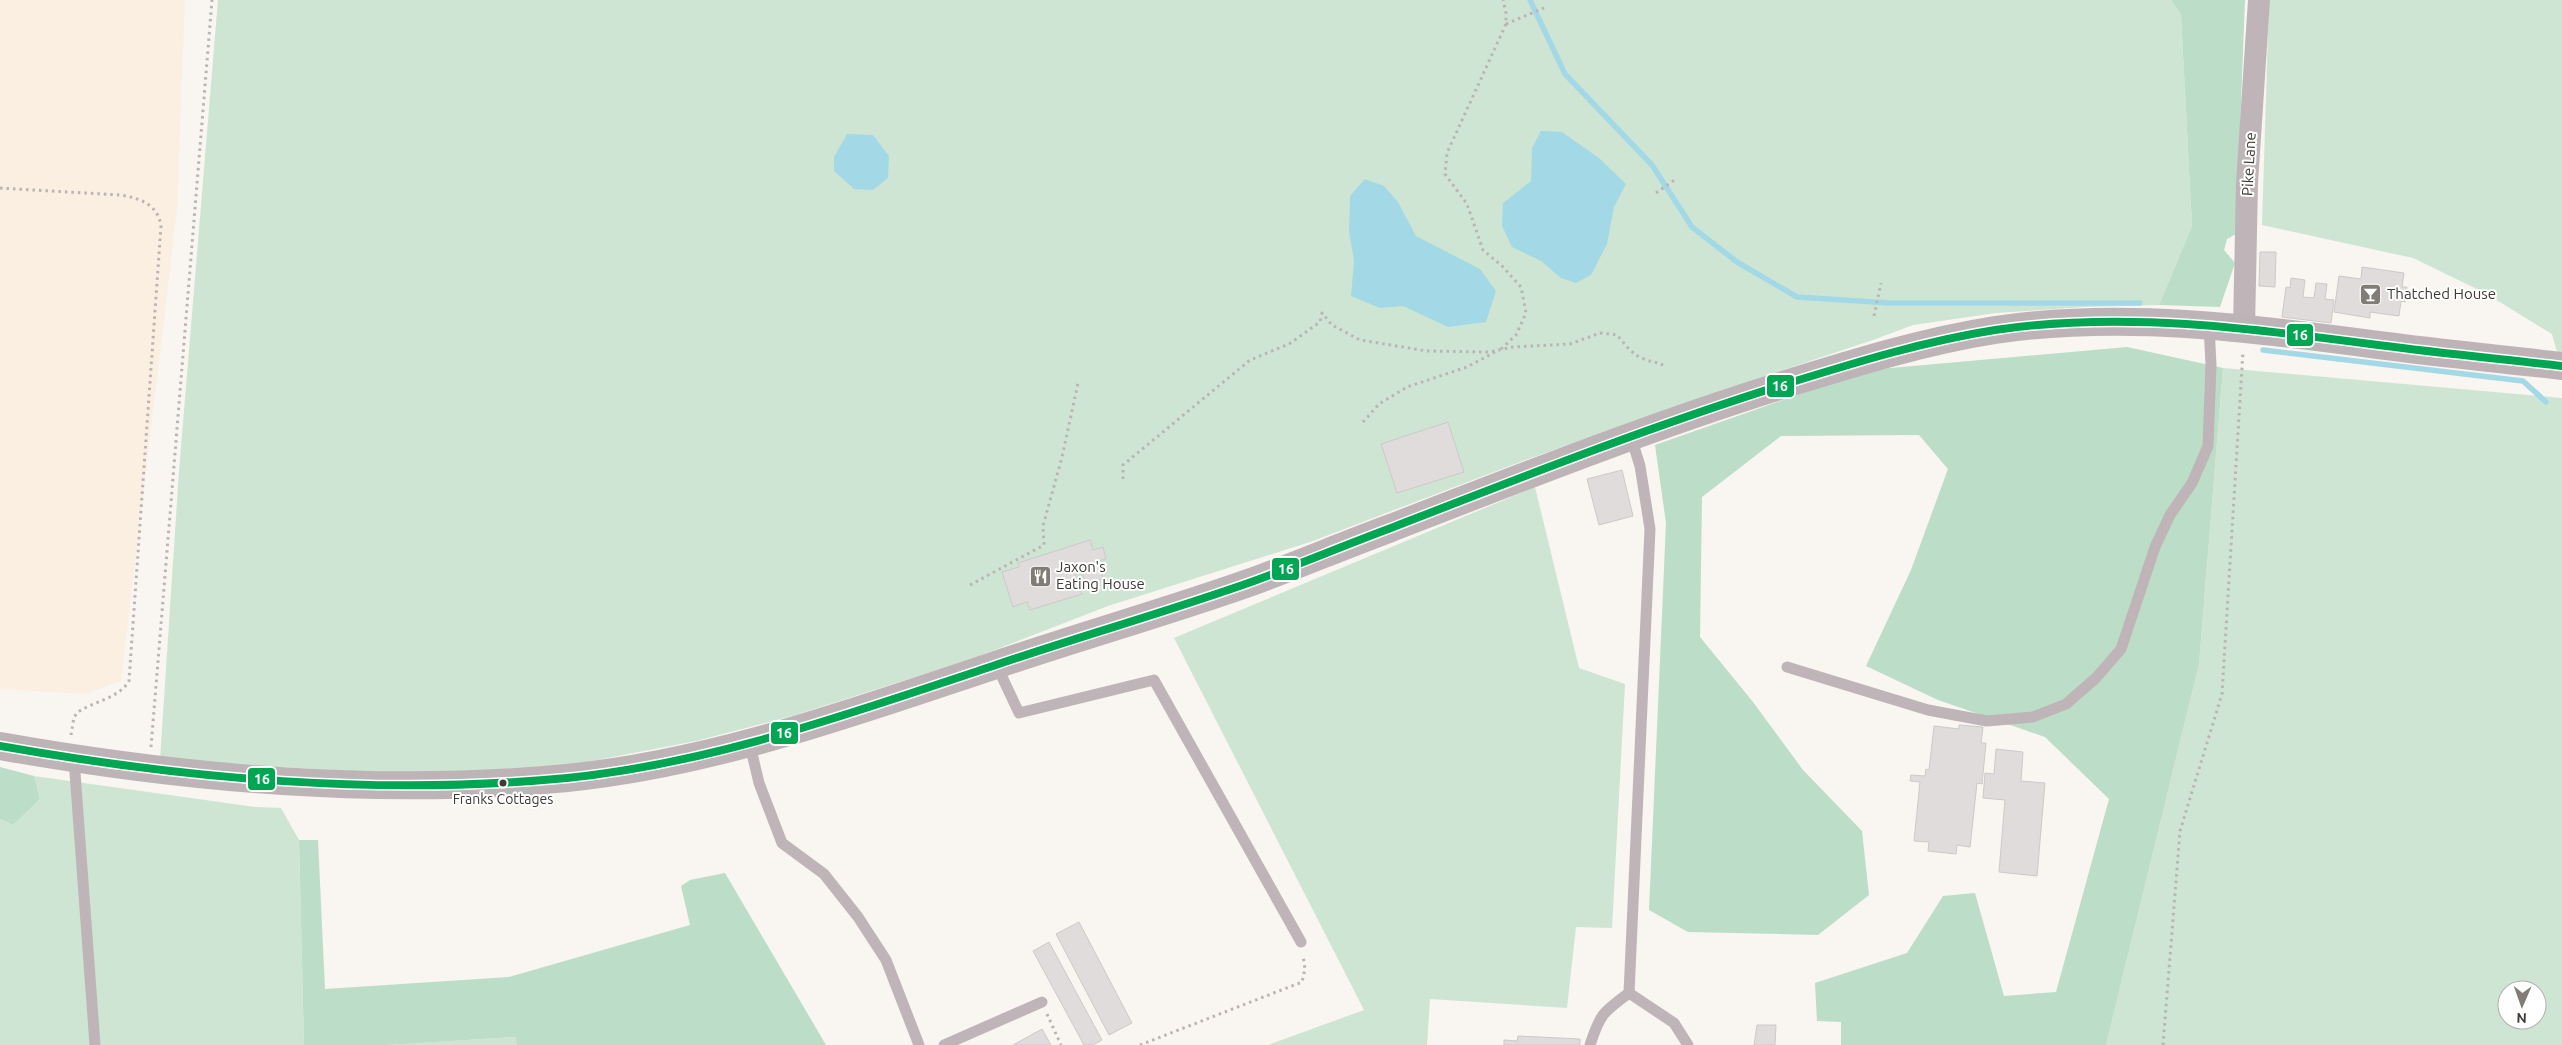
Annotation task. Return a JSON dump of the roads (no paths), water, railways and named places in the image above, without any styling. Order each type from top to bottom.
[{"type":"main road","points":[[0,746],[148,770],[292,781],[383,785],[467,785],[572,777],[628,770],[699,757],[799,731],[996,664],[1254,581],[1718,405],[1918,345],[1998,330],[2082,322],[2169,323],[2244,329],[2562,366]]},
{"type":"street","name":"Pike Lane","points":[[2244,329],[2247,183],[2258,0]]},
{"type":"lane","points":[[1787,666],[1928,710],[1988,721],[2033,717],[2066,704],[2096,678],[2121,649],[2155,547],[2170,515],[2192,483],[2208,446],[2209,326]]},
{"type":"lane","points":[[1629,993],[1650,529],[1640,466],[1631,437]]},
{"type":"lane","points":[[996,664],[1019,713],[1154,680],[1301,942]]},
{"type":"lane","points":[[750,745],[759,783],[782,843],[824,874],[858,917],[886,960],[919,1045]]},
{"type":"lane","points":[[71,758],[95,1045]]},
{"type":"lane","points":[[1590,1045],[1598,1021],[1604,1011],[1629,993]]},
{"type":"lane","points":[[1629,993],[1674,1024],[1688,1045]]},
{"type":"lane","points":[[944,1045],[1042,1002]]},
{"type":"water","points":[[1541,131],[1562,132],[1599,158],[1626,184],[1614,207],[1607,244],[1591,275],[1576,283],[1561,278],[1541,261],[1512,247],[1502,226],[1503,203],[1531,181],[1532,148]]},
{"type":"water","points":[[847,134],[873,135],[889,156],[888,178],[873,190],[854,189],[834,171],[834,157]]},
{"type":"water","points":[[1365,179],[1384,186],[1398,202],[1416,236],[1480,269],[1496,291],[1486,322],[1448,327],[1403,306],[1380,308],[1351,296],[1354,261],[1349,231],[1350,196]]},
{"type":"waterway","points":[[1530,0],[1565,74],[1652,165],[1692,227],[1737,262],[1797,297],[1890,303],[2140,303]]},
{"type":"waterway","points":[[2263,350],[2523,381],[2546,402]]},
{"type":"place","name":"Thatched House","points":[[2371,294]]},
{"type":"place","name":"Jaxon's Eating House","points":[[1040,576]]},
{"type":"place","name":"Franks Cottages","points":[[503,783]]}]
